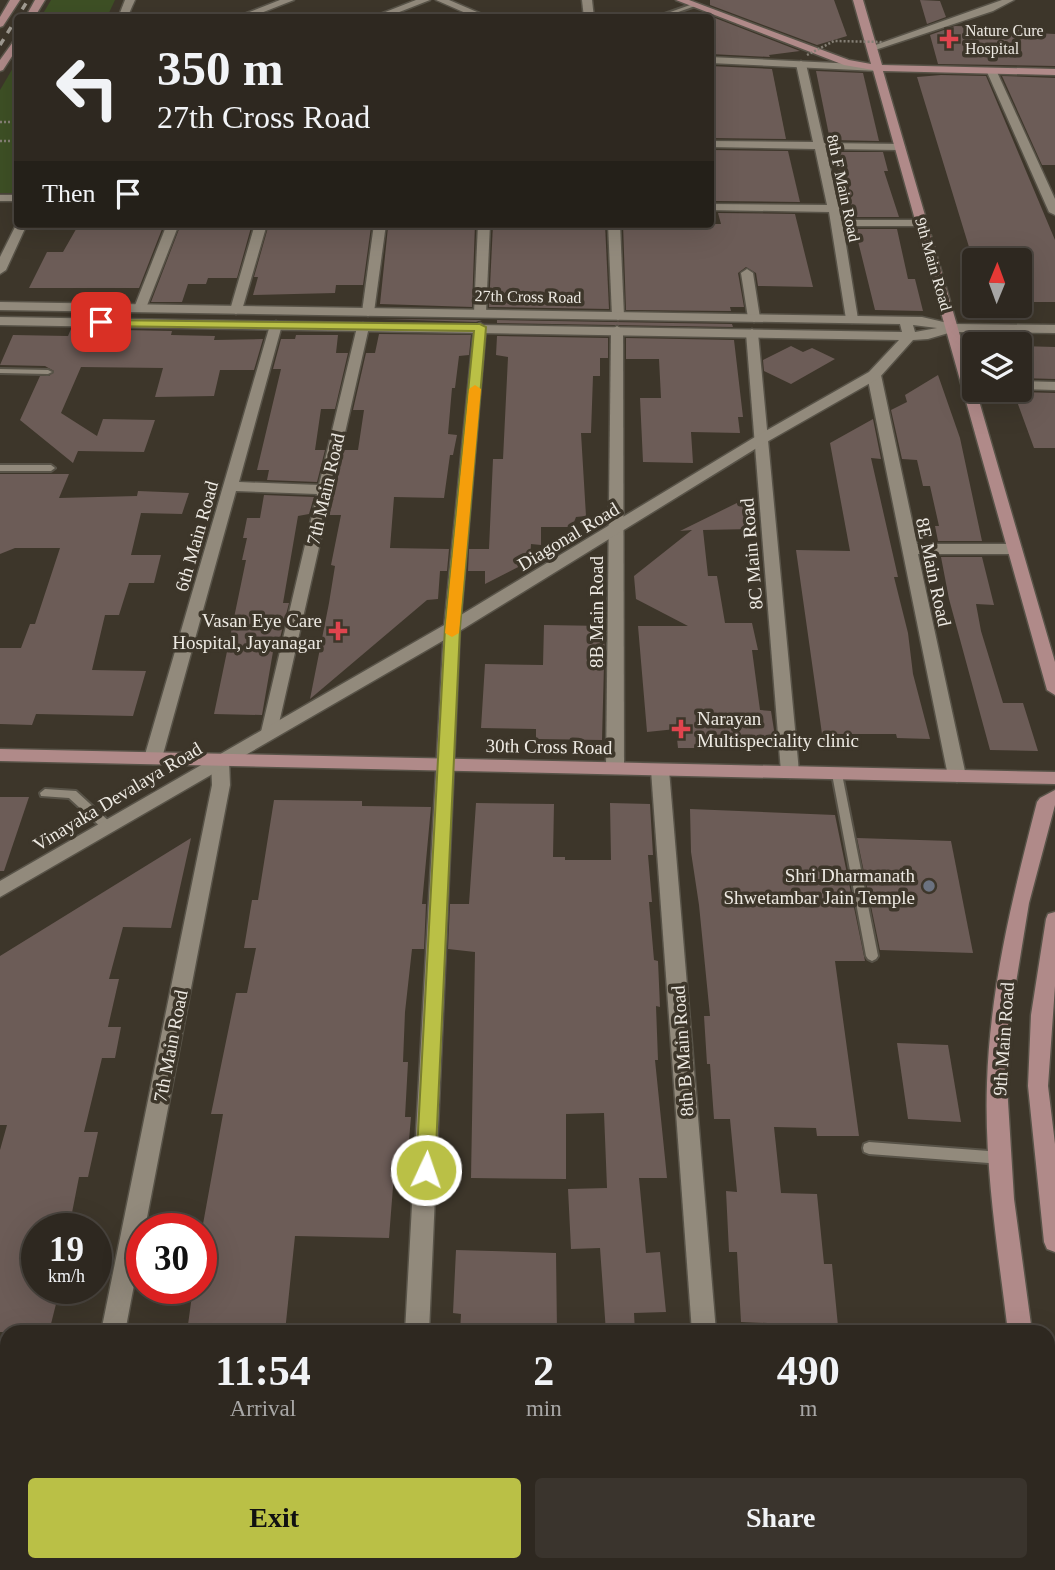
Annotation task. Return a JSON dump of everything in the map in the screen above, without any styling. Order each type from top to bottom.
[{"type":"main road","points":[[0,24],[16,0]]},
{"type":"main road","points":[[681,0],[847,63],[1055,65]]},
{"type":"main road","points":[[706,0],[877,64],[992,72],[1055,72]]},
{"type":"main road","name":"9th Main Road","points":[[858,0],[962,357]]},
{"type":"main road","points":[[0,68],[13,52]]},
{"type":"main road","name":"9th Main Road","points":[[976,402],[1055,690]]},
{"type":"main road","name":"30th Cross Road","points":[[0,755],[1055,778]]},
{"type":"main road","name":"9th Main Road","points":[[1019,1325],[1003,1199],[997,1085],[1003,1000],[1020,904],[1046,802],[1055,796]]},
{"type":"main road","name":"9th Main Road","points":[[1055,919],[1053,961],[1041,1015],[1038,1086],[1055,1241]]},
{"type":"street","points":[[249,14],[289,0]]},
{"type":"street","points":[[385,14],[425,0]]},
{"type":"street","points":[[441,0],[477,14]]},
{"type":"street","points":[[872,48],[990,9],[1009,0]]},
{"type":"street","points":[[714,60],[804,60],[877,64]]},
{"type":"street","points":[[714,66],[787,68],[804,60]]},
{"type":"street","name":"8th F Main Road","points":[[804,60],[837,223],[852,319]]},
{"type":"street","points":[[992,72],[1055,212]]},
{"type":"street","points":[[714,144],[900,147]]},
{"type":"street","points":[[714,207],[834,209]]},
{"type":"street","points":[[837,223],[922,223]]},
{"type":"street","points":[[0,270],[19,228]]},
{"type":"street","points":[[140,308],[171,228]]},
{"type":"street","points":[[236,310],[260,228]]},
{"type":"street","name":"7th Main Road","points":[[269,732],[365,319],[379,228]]},
{"type":"street","points":[[417,1325],[452,628],[480,320],[484,228]]},
{"type":"street","name":"8B Main Road","points":[[614,228],[617,323],[615,768]]},
{"type":"street","name":"8C Main Road","points":[[747,273],[789,772]]},
{"type":"street","name":"27th Cross Road","points":[[0,306],[236,310],[365,319],[908,328]]},
{"type":"street","name":"27th Cross Road","points":[[0,321],[276,325],[365,319]]},
{"type":"street","name":"27th Cross Road","points":[[753,326],[852,319],[908,328]]},
{"type":"street","name":"6th Main Road","points":[[153,758],[276,325]]},
{"type":"street","points":[[908,328],[928,335],[952,328],[1055,329]]},
{"type":"street","name":"Diagonal Road","points":[[220,760],[452,628],[615,531],[760,440],[874,375],[908,328]]},
{"type":"street","name":"8E Main Road","points":[[874,375],[957,776]]},
{"type":"street","points":[[1032,385],[1055,386]]},
{"type":"street","points":[[230,486],[325,490]]},
{"type":"street","points":[[910,549],[1015,549]]},
{"type":"street","name":"7th Main Road","points":[[114,1325],[221,785],[220,760]]},
{"type":"street","name":"Vinayaka Devalaya Road","points":[[0,890],[220,760]]},
{"type":"street","name":"8th B Main Road","points":[[660,770],[703,1325]]},
{"type":"lane","points":[[668,14],[695,5]]},
{"type":"lane","points":[[0,371],[48,372]]},
{"type":"lane","points":[[0,468],[51,468]]},
{"type":"lane","points":[[837,774],[872,956]]},
{"type":"lane","points":[[45,793],[72,794],[108,827]]},
{"type":"lane","points":[[869,1148],[1002,1158]]},
{"type":"path","points":[[804,60],[834,41],[883,42]]},
{"type":"path","points":[[0,141],[14,141]]},
{"type":"green space","points":[[51,0],[115,0],[108,14],[43,14]]},
{"type":"green space","points":[[14,66],[14,193],[0,193],[0,90]]},
{"type":"building","points":[[710,0],[834,0],[847,36],[817,45],[710,5]]},
{"type":"building","points":[[920,0],[940,1],[946,17],[927,24]]},
{"type":"building","points":[[714,18],[800,51],[769,55],[770,57],[714,54]]},
{"type":"building","points":[[955,26],[1034,28],[1035,33],[1055,34],[1055,66],[938,64],[930,35]]},
{"type":"building","points":[[714,66],[772,69],[786,139],[714,138]]},
{"type":"building","points":[[816,71],[863,73],[879,141],[830,140]]},
{"type":"building","points":[[986,76],[1055,240],[1055,302],[1032,302],[1032,248],[969,247],[917,77]]},
{"type":"building","points":[[1002,76],[1055,78],[1055,165],[1042,165]]},
{"type":"building","points":[[714,150],[788,151],[800,202],[716,201]]},
{"type":"building","points":[[833,152],[883,152],[888,171],[884,171],[899,217],[853,217]]},
{"type":"building","points":[[718,213],[795,214],[813,287],[758,286],[756,273],[746,267],[738,273],[744,307],[730,307],[731,311],[626,310],[623,228],[714,228],[714,224],[721,224]]},
{"type":"building","points":[[77,228],[162,228],[139,288],[29,288],[47,252],[63,252]]},
{"type":"building","points":[[179,228],[251,228],[237,278],[208,278],[206,284],[188,284],[182,302],[151,302]]},
{"type":"building","points":[[268,228],[371,228],[363,285],[336,285],[335,293],[253,295],[258,277],[254,277]]},
{"type":"building","points":[[388,228],[475,228],[472,307],[380,304]]},
{"type":"building","points":[[493,228],[605,228],[609,309],[489,307]]},
{"type":"building","points":[[855,229],[897,229],[908,279],[915,279],[923,311],[875,310]]},
{"type":"building","points":[[381,319],[482,320],[476,322]]},
{"type":"building","points":[[497,320],[732,324],[733,327],[497,323]]},
{"type":"building","points":[[71,329],[172,331],[171,335],[215,336],[214,340],[263,339],[254,370],[220,370],[214,396],[155,397],[163,368],[81,367],[61,413],[97,436],[103,419],[155,420],[144,452],[78,451],[73,463],[20,420],[40,376],[49,376],[54,371],[45,366],[0,365],[13,335],[68,336]]},
{"type":"building","points":[[379,334],[471,335],[469,355],[459,356],[455,388],[452,388],[448,434],[457,435],[453,455],[450,455],[444,498],[394,497],[390,548],[449,549],[447,571],[440,571],[438,599],[427,600],[310,699],[329,603],[335,566],[331,565],[341,515],[329,515],[344,450],[358,450],[364,410],[353,410],[366,353],[375,353]]},
{"type":"building","points":[[296,335],[338,335],[336,353],[348,353],[335,409],[321,409],[315,450],[325,450],[317,482],[267,480],[269,470],[257,470],[281,369],[273,369],[281,339],[295,339]]},
{"type":"building","points":[[497,336],[608,338],[608,358],[600,358],[600,376],[593,376],[591,433],[581,433],[586,516],[576,517],[572,527],[541,527],[541,545],[531,544],[530,561],[485,584],[485,571],[468,571],[469,549],[489,549],[493,459],[503,459],[508,357],[496,355]]},
{"type":"building","points":[[626,338],[734,340],[743,417],[738,417],[740,433],[691,432],[693,463],[643,462],[640,398],[661,398],[659,359],[626,359]]},
{"type":"building","points":[[791,346],[803,352],[812,348],[835,359],[791,384],[764,371],[763,360]]},
{"type":"building","points":[[1032,346],[1055,347],[1055,379],[1032,378]]},
{"type":"building","points":[[938,375],[960,438],[982,541],[938,541],[935,526],[939,526],[930,486],[923,486],[917,460],[902,459],[891,410],[907,402],[905,395]]},
{"type":"building","points":[[1032,392],[1055,393],[1055,448],[1034,448],[1017,402],[1032,402]]},
{"type":"building","points":[[873,419],[881,459],[871,458],[898,577],[894,577],[908,633],[913,674],[930,739],[897,738],[896,734],[822,734],[796,550],[850,551],[830,443]]},
{"type":"building","points":[[0,474],[69,474],[59,498],[137,496],[138,491],[189,493],[182,514],[141,513],[131,555],[161,555],[154,583],[129,583],[119,615],[105,615],[92,670],[146,671],[133,716],[36,714],[32,725],[0,724],[0,648],[21,648],[30,624],[35,624],[60,548],[15,548],[0,554]]},
{"type":"building","points":[[264,495],[314,497],[309,514],[298,516],[283,603],[289,603],[278,646],[274,646],[262,715],[214,714],[246,560],[242,560],[247,538],[243,538],[247,518],[260,518]]},
{"type":"building","points":[[747,498],[752,529],[703,530],[708,576],[717,576],[725,623],[752,623],[758,650],[752,650],[760,710],[771,711],[776,743],[705,742],[706,748],[678,748],[676,729],[647,732],[638,626],[688,626],[636,599],[634,576],[692,530],[680,531]]},
{"type":"building","points":[[941,557],[982,557],[994,605],[976,604],[981,631],[1003,703],[1023,703],[1038,751],[990,750],[949,599]]},
{"type":"building","points":[[544,625],[605,626],[602,740],[536,739],[536,729],[481,728],[485,664],[543,665]]},
{"type":"building","points":[[0,797],[29,797],[4,871],[0,871]]},
{"type":"building","points":[[274,800],[362,801],[362,806],[431,807],[422,904],[426,904],[424,949],[412,949],[405,1012],[403,1062],[408,1062],[405,1117],[411,1117],[406,1175],[394,1174],[389,1238],[295,1236],[286,1325],[188,1325],[191,1304],[217,1304],[217,1213],[205,1213],[223,1114],[211,1114],[236,993],[247,993],[256,948],[244,948],[252,900],[258,900]]},
{"type":"building","points":[[476,803],[554,804],[553,857],[565,857],[565,860],[611,860],[610,803],[650,804],[653,855],[648,855],[652,902],[649,902],[654,960],[658,961],[660,1007],[656,1006],[658,1060],[655,1060],[667,1178],[639,1178],[646,1253],[660,1252],[666,1312],[634,1313],[635,1325],[606,1325],[600,1248],[571,1249],[568,1189],[607,1188],[604,1113],[566,1114],[566,1179],[471,1178],[475,952],[448,949],[450,904],[469,904]]},
{"type":"building","points":[[690,809],[835,815],[865,961],[835,961],[859,1136],[817,1136],[816,1128],[774,1127],[781,1193],[817,1194],[824,1264],[832,1264],[838,1325],[741,1322],[737,1252],[729,1252],[726,1191],[737,1192],[730,1119],[714,1119],[704,1016],[710,1016],[691,852]]},
{"type":"building","points":[[191,838],[171,928],[123,927],[109,979],[119,979],[108,1027],[121,1027],[115,1058],[102,1058],[84,1132],[98,1132],[88,1177],[79,1177],[72,1213],[21,1213],[21,1304],[56,1304],[51,1325],[0,1325],[0,1150],[7,1125],[0,1125],[0,956]]},
{"type":"building","points":[[857,838],[951,841],[973,953],[880,950]]},
{"type":"building","points":[[897,1043],[948,1045],[961,1122],[908,1119]]},
{"type":"building","points":[[456,1250],[556,1253],[557,1325],[460,1325],[461,1314],[453,1313]]},
{"type":"railway","points":[[19,14],[28,0]]},
{"type":"railway","points":[[0,45],[14,22]]},
{"type":"slow traffic","points":[[452,633],[475,389]]},
{"type":"place","name":"Nature Cure Hospital","points":[[949,39]]},
{"type":"place","name":"Vasan Eye Care Hospital, Jayanagar","points":[[338,631]]},
{"type":"place","name":"Narayan Multispeciality clinic","points":[[681,729]]},
{"type":"place","name":"Shri Dharmanath Shwetambar Jain Temple","points":[[929,886]]},
{"type":"route","points":[[101,322],[480,327],[452,628],[426,1170]]}]
